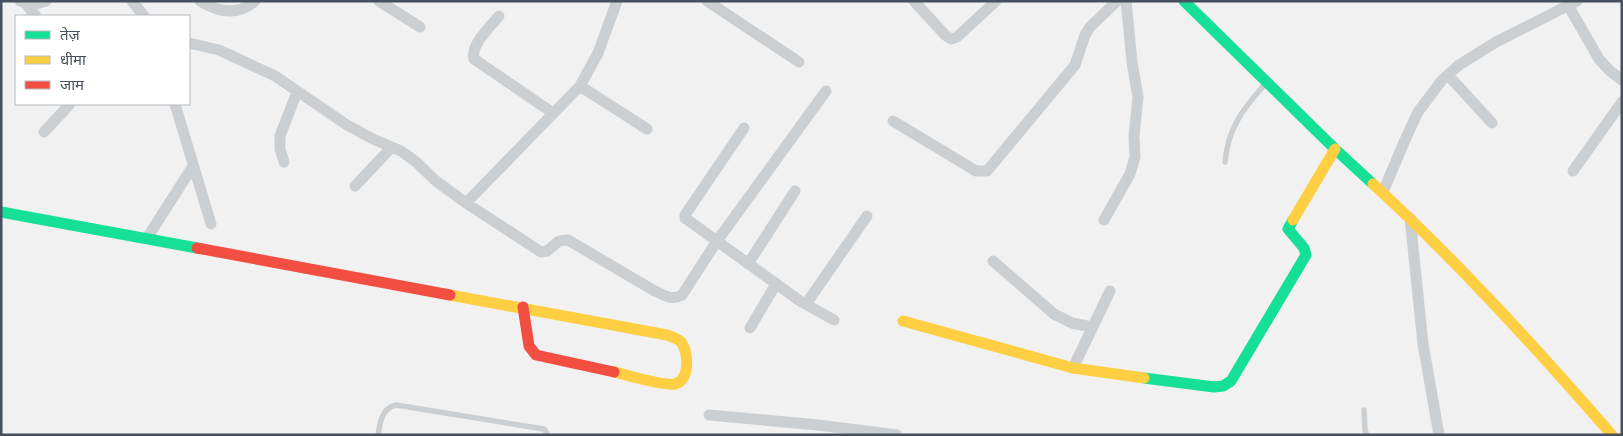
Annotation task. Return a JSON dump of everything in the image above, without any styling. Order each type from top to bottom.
[{"type":"street","points":[[22,2],[38,4],[46,1]]},
{"type":"street","points":[[132,1],[143,15]]},
{"type":"street","points":[[200,1],[209,7],[230,12],[239,10],[255,1]]},
{"type":"street","points":[[379,1],[420,26]]},
{"type":"street","points":[[466,203],[580,86],[598,53],[617,1]]},
{"type":"street","points":[[707,1],[798,62]]},
{"type":"street","points":[[914,1],[945,36],[954,38],[996,1]]},
{"type":"street","points":[[893,121],[976,171],[987,171],[1075,64],[1080,45],[1090,28],[1117,1]]},
{"type":"street","points":[[1104,220],[1130,174],[1135,157],[1134,136],[1138,97],[1132,62],[1126,1]]},
{"type":"street","points":[[1184,1],[1335,149],[1410,218],[1548,362],[1612,435]]},
{"type":"street","points":[[22,2],[35,15]]},
{"type":"street","points":[[1383,192],[1404,140],[1418,112],[1448,75],[1459,65],[1496,42],[1573,3],[1599,59],[1604,66],[1622,80]]},
{"type":"street","points":[[500,16],[475,48],[474,59],[553,113]]},
{"type":"street","points":[[190,43],[219,50],[275,76],[347,125],[415,161],[436,181],[466,203],[541,252],[547,251],[559,241],[568,240],[653,290],[673,298],[682,295],[716,241],[826,92]]},
{"type":"street","points":[[1448,75],[1492,123]]},
{"type":"street","points":[[580,86],[647,129]]},
{"type":"street","points":[[284,162],[280,148],[280,136],[297,92]]},
{"type":"street","points":[[1573,170],[1622,102]]},
{"type":"street","points":[[44,132],[69,105]]},
{"type":"street","points":[[175,105],[212,224]]},
{"type":"street","points":[[744,128],[685,216],[686,220],[776,284],[834,320]]},
{"type":"street","points":[[355,186],[391,148]]},
{"type":"street","points":[[903,321],[1073,368],[1214,387],[1227,384],[1231,381],[1306,255],[1304,248],[1289,233],[1288,228],[1335,149]]},
{"type":"street","points":[[147,238],[194,166]]},
{"type":"street","points":[[748,264],[795,191]]},
{"type":"street","points":[[1,212],[523,307],[675,337],[681,342],[685,352],[685,374],[677,383],[662,383],[536,355],[529,346],[523,307]]},
{"type":"street","points":[[806,304],[866,216]]},
{"type":"street","points":[[1410,218],[1423,344],[1438,435]]},
{"type":"street","points":[[993,262],[1054,314],[1072,323],[1092,327]]},
{"type":"street","points":[[750,328],[776,284]]},
{"type":"street","points":[[1073,368],[1110,290]]},
{"type":"street","points":[[709,415],[817,430],[897,435]]},
{"type":"lane","points":[[1225,162],[1226,148],[1232,129],[1247,104],[1266,82]]},
{"type":"lane","points":[[378,435],[383,415],[389,407],[396,405],[544,429],[548,435]]},
{"type":"lane","points":[[1364,410],[1367,435]]},
{"type":"traffic: fast","points":[[1184,1],[1373,184]]},
{"type":"traffic: fast","points":[[1,212],[197,248]]},
{"type":"traffic: fast","points":[[1144,378],[1214,387],[1223,386],[1231,381],[1306,255],[1304,248],[1288,229],[1293,220]]},
{"type":"traffic: slow","points":[[1293,220],[1335,149]]},
{"type":"traffic: slow","points":[[1373,184],[1436,244],[1496,306],[1612,435]]},
{"type":"traffic: slow","points":[[450,295],[667,335],[681,342],[685,352],[686,372],[684,377],[675,384],[654,382],[614,372]]},
{"type":"traffic: slow","points":[[903,321],[1073,368],[1144,378]]},
{"type":"traffic: jam","points":[[197,248],[450,295]]},
{"type":"traffic: jam","points":[[523,307],[529,346],[536,355],[614,372]]}]
